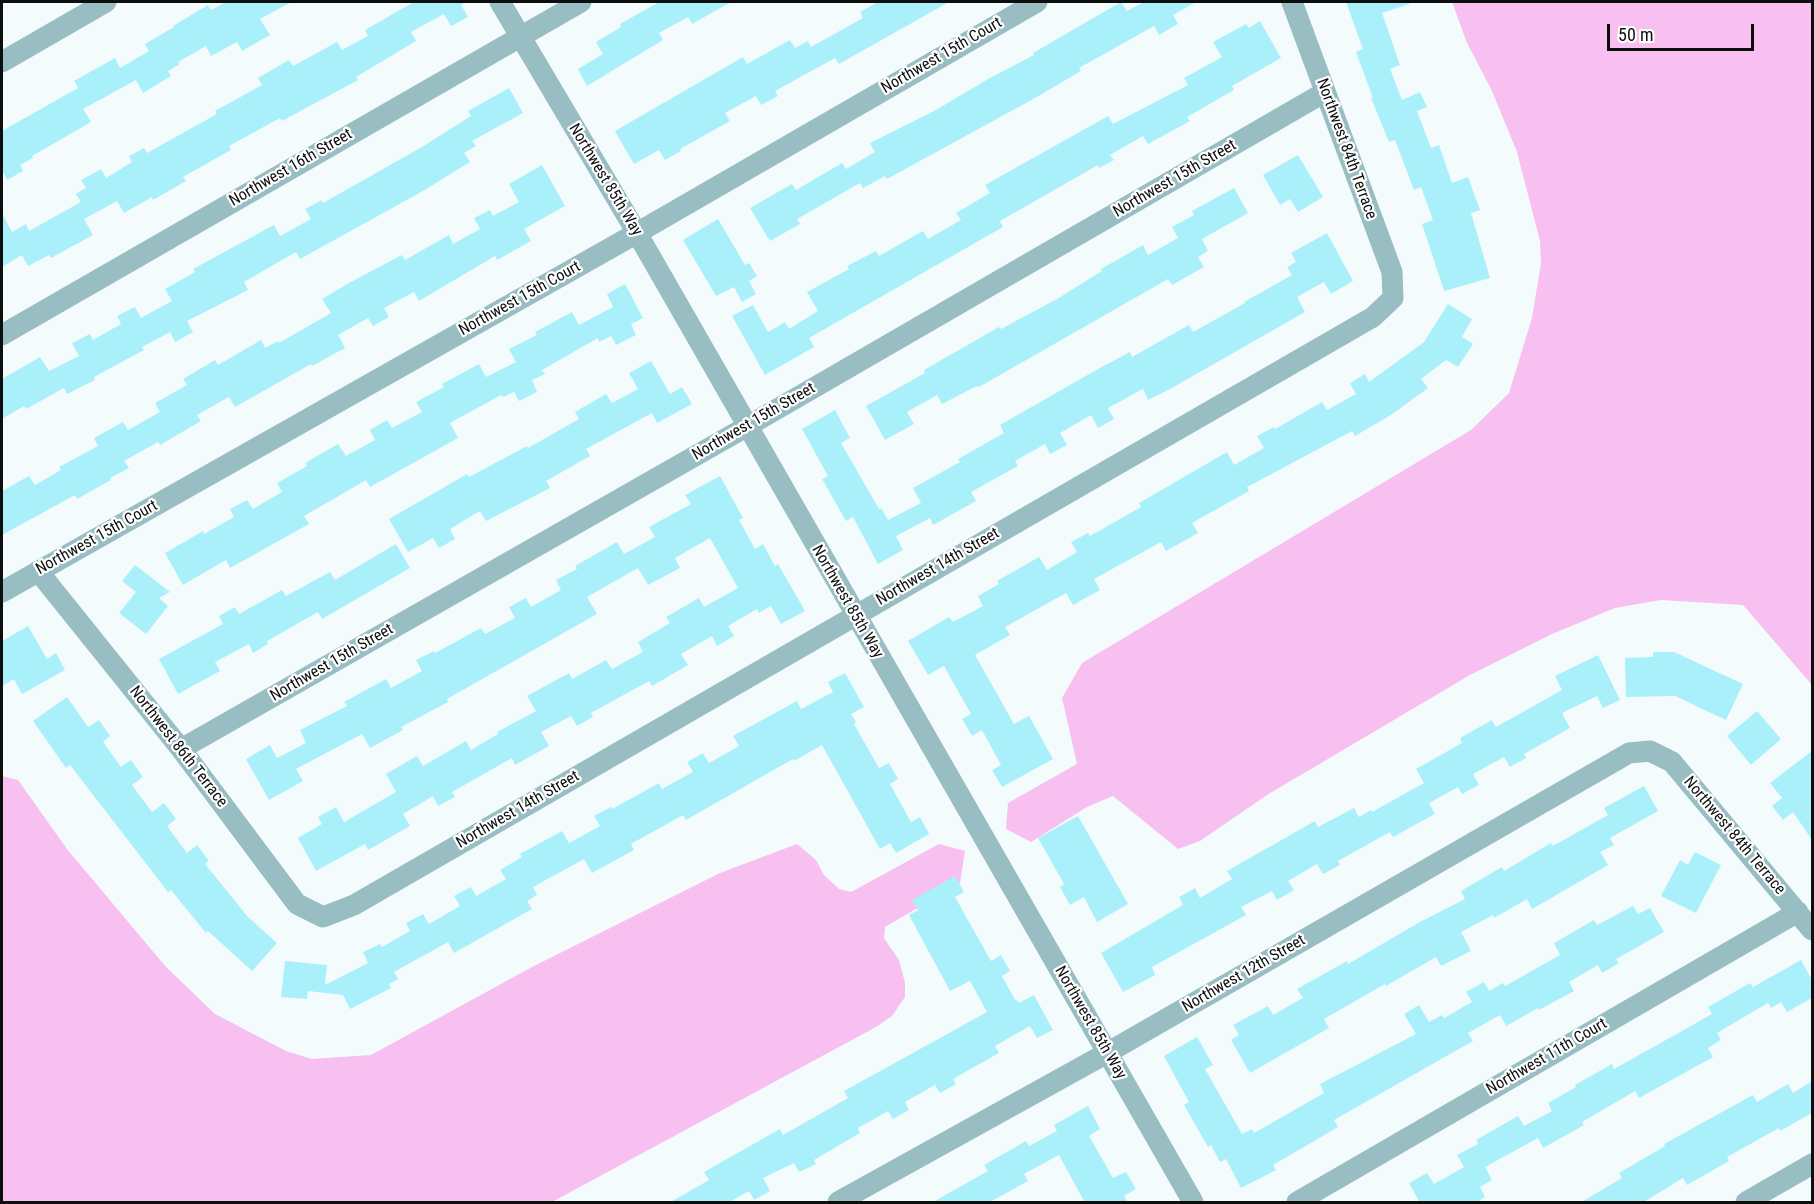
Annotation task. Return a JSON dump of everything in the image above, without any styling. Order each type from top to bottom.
[{"type":"street","points":[[2,62],[106,2]]},
{"type":"street","name":"Northwest 85th Way","points":[[500,2],[637,232],[746,427],[1193,1203]]},
{"type":"street","name":"Northwest 16th Street","points":[[2,335],[581,2]]},
{"type":"street","name":"Northwest 15th Court","points":[[2,592],[1037,2]]},
{"type":"street","name":"Northwest 84th Terrace","points":[[1293,2],[1392,272],[1393,298]]},
{"type":"street","name":"Northwest 15th Street","points":[[181,748],[746,427],[1325,92]]},
{"type":"street","name":"Northwest 14th Street","points":[[323,917],[354,905],[1373,317],[1393,298]]},
{"type":"street","name":"Northwest 86th Terrace","points":[[38,571],[181,748],[297,904],[323,917]]},
{"type":"street","name":"Northwest 84th Terrace","points":[[1650,751],[1672,762],[1812,930]]},
{"type":"street","name":"Northwest 12th Street","points":[[838,1203],[1107,1053],[1629,753],[1650,751]]},
{"type":"street","name":"Northwest 11th Court","points":[[1297,1203],[1798,912]]},
{"type":"street","points":[[1746,1203],[1812,1164]]},
{"type":"shaded area","points":[[1452,2],[1812,2],[1812,685],[1743,605],[1661,600],[1615,608],[1552,634],[1470,675],[1267,795],[1200,841],[1178,849],[1113,796],[1087,807],[1031,842],[1006,829],[1008,803],[1077,764],[1062,698],[1082,663],[1471,430],[1509,393],[1532,318],[1541,263],[1540,241],[1517,152],[1492,91],[1467,43]]},
{"type":"shaded area","points":[[2,776],[18,780],[67,849],[166,967],[215,1014],[286,1051],[312,1059],[371,1055],[532,967],[720,873],[797,844],[816,860],[824,875],[839,889],[851,892],[939,844],[965,851],[960,883],[885,927],[884,938],[899,960],[905,983],[905,997],[892,1016],[876,1027],[552,1202],[2,1202]]},
{"type":"building","points":[[226,2],[291,2],[260,19],[270,35],[242,51],[237,42],[211,56],[206,46],[178,62],[180,64],[168,71],[171,76],[143,93],[136,80],[83,109],[91,122],[32,156],[33,158],[20,165],[23,171],[7,180],[2,170],[2,131],[78,88],[74,81],[115,58],[120,68],[149,51],[145,44],[173,26],[208,5],[211,10]]},
{"type":"building","points":[[414,2],[466,2],[461,5],[468,17],[451,26],[444,14],[411,32],[416,41],[356,77],[358,80],[282,121],[280,118],[229,146],[231,150],[183,177],[186,181],[153,200],[152,197],[124,213],[117,201],[84,219],[93,235],[51,258],[49,255],[28,266],[22,255],[2,267],[2,213],[12,232],[26,224],[29,231],[81,202],[76,194],[86,188],[81,180],[101,169],[106,178],[132,162],[129,156],[144,148],[147,153],[217,114],[215,111],[262,85],[258,78],[289,60],[293,66],[337,42],[342,50],[368,36],[365,30]]},
{"type":"building","points":[[659,2],[731,2],[692,24],[688,17],[659,33],[663,40],[587,86],[578,69],[603,54],[596,42],[621,27],[620,24]]},
{"type":"building","points":[[878,2],[949,2],[839,64],[835,58],[775,91],[778,96],[761,105],[756,96],[725,113],[730,121],[665,160],[659,150],[634,164],[615,131],[743,57],[747,64],[790,40],[795,48],[808,41],[811,47],[863,18],[860,12]]},
{"type":"building","points":[[1121,2],[1127,11],[1144,2],[1196,2],[1173,15],[1178,24],[1159,35],[1154,26],[1079,68],[1081,71],[1035,98],[887,179],[885,176],[863,188],[860,183],[797,219],[800,224],[770,241],[750,208],[792,184],[796,190],[842,163],[846,169],[875,152],[870,143],[936,110],[1034,55],[1033,53]]},
{"type":"building","points":[[1346,2],[1409,2],[1409,4],[1382,13],[1400,65],[1390,69],[1402,100],[1420,92],[1427,107],[1417,111],[1431,148],[1439,145],[1452,183],[1468,177],[1480,210],[1471,213],[1490,278],[1444,291],[1422,224],[1433,220],[1421,187],[1414,190],[1395,140],[1389,142],[1371,98],[1373,98],[1356,52],[1363,49]]},
{"type":"building","points":[[1260,21],[1281,58],[1232,86],[1234,90],[1187,117],[1190,121],[1148,144],[1143,136],[1110,155],[1114,160],[1099,168],[1098,165],[1000,221],[1003,227],[809,338],[814,347],[765,375],[732,316],[753,305],[768,332],[785,322],[789,329],[818,311],[807,292],[849,269],[847,266],[876,251],[879,256],[923,231],[928,239],[961,220],[956,213],[990,193],[985,185],[1108,116],[1113,124],[1188,85],[1184,78],[1222,57],[1213,42],[1246,24],[1249,28]]},
{"type":"building","points":[[509,88],[523,113],[472,141],[476,146],[464,153],[470,162],[423,191],[300,259],[296,252],[244,282],[248,290],[187,321],[193,332],[175,342],[170,332],[142,347],[144,350],[94,377],[95,380],[67,394],[64,388],[2,419],[2,379],[40,357],[49,371],[79,356],[72,343],[90,334],[93,340],[121,324],[117,316],[135,307],[141,318],[172,301],[165,289],[195,272],[193,269],[274,225],[280,236],[311,219],[305,209],[322,200],[323,203],[422,147],[471,116],[468,111]]},
{"type":"building","points":[[1298,155],[1323,197],[1298,212],[1290,199],[1280,205],[1263,175]]},
{"type":"building","points":[[542,165],[565,206],[524,229],[531,241],[497,260],[495,256],[419,301],[414,292],[384,308],[389,317],[373,326],[368,318],[338,335],[345,348],[312,366],[311,364],[235,407],[229,397],[197,415],[201,421],[160,445],[158,442],[124,461],[129,468],[110,478],[111,480],[77,499],[75,495],[2,535],[2,491],[29,476],[35,485],[61,470],[59,467],[98,446],[94,438],[123,422],[128,430],[160,412],[155,403],[187,385],[183,379],[215,360],[218,365],[261,340],[265,348],[278,341],[279,343],[331,313],[322,299],[349,283],[402,255],[405,260],[449,235],[453,244],[480,229],[474,218],[490,210],[493,216],[519,202],[509,184]]},
{"type":"building","points":[[1234,188],[1248,213],[1202,239],[1208,251],[1198,257],[1204,267],[1172,285],[1168,279],[979,387],[942,404],[937,395],[907,412],[914,424],[885,440],[866,406],[999,327],[1001,329],[1057,299],[1102,271],[1101,269],[1143,245],[1148,255],[1178,238],[1172,227],[1194,215],[1192,211]]},
{"type":"building","points":[[718,219],[745,265],[749,263],[757,276],[749,281],[756,294],[742,302],[734,287],[716,296],[683,240]]},
{"type":"building","points":[[1327,233],[1353,281],[1331,294],[1324,282],[1297,297],[1305,312],[1148,400],[1143,389],[1108,408],[1114,419],[1098,428],[1091,415],[1060,433],[1067,445],[1050,454],[1045,444],[1015,461],[1018,466],[971,492],[976,501],[933,525],[930,518],[896,536],[903,550],[878,564],[853,517],[846,521],[822,479],[828,476],[802,429],[835,410],[850,438],[841,443],[879,509],[881,508],[888,520],[921,503],[913,488],[960,462],[958,459],[1004,433],[1000,425],[1130,352],[1132,357],[1189,325],[1193,332],[1245,303],[1292,275],[1287,267],[1296,262],[1291,253]]},
{"type":"building","points":[[625,284],[643,318],[631,324],[636,335],[616,345],[611,336],[599,342],[598,338],[542,370],[545,374],[532,380],[537,392],[519,401],[514,392],[503,397],[501,395],[450,423],[458,438],[370,487],[366,480],[304,516],[309,524],[230,568],[226,560],[183,585],[165,553],[203,531],[204,534],[234,517],[230,509],[247,500],[253,509],[282,492],[277,483],[307,466],[305,463],[338,444],[346,456],[375,440],[370,430],[387,420],[392,428],[422,412],[416,402],[444,387],[442,384],[479,364],[486,377],[516,362],[509,349],[537,335],[535,332],[572,312],[579,325],[613,307],[607,294]]},
{"type":"building","points":[[1448,304],[1472,319],[1462,337],[1473,344],[1458,367],[1446,360],[1421,379],[1428,388],[1391,415],[1355,436],[1352,431],[1247,487],[1249,491],[1192,523],[1198,533],[1166,551],[1161,542],[1094,579],[1100,590],[1073,605],[1066,593],[1005,627],[1010,635],[975,655],[1014,724],[1029,716],[1053,759],[1002,787],[992,770],[1001,765],[982,730],[972,736],[962,719],[971,714],[944,666],[928,675],[908,641],[949,617],[953,622],[983,606],[978,596],[999,584],[997,581],[1039,557],[1047,570],[1077,552],[1071,542],[1088,533],[1090,536],[1141,507],[1139,503],[1227,452],[1234,465],[1264,448],[1257,436],[1274,427],[1275,429],[1322,402],[1327,410],[1356,394],[1350,383],[1365,374],[1369,382],[1424,342]]},
{"type":"building","points":[[651,361],[670,394],[682,387],[692,404],[657,423],[652,413],[586,449],[590,456],[546,481],[550,488],[486,521],[480,511],[450,529],[455,539],[439,548],[433,538],[408,552],[389,519],[467,474],[469,477],[527,446],[528,448],[579,419],[575,412],[606,394],[612,403],[638,389],[629,373]]},
{"type":"building","points":[[720,476],[743,518],[739,520],[755,549],[763,544],[775,566],[778,564],[805,611],[781,624],[771,606],[759,613],[757,609],[728,626],[734,636],[717,646],[712,636],[681,654],[688,665],[652,686],[649,681],[591,713],[593,717],[577,726],[571,716],[541,732],[549,746],[515,765],[512,758],[452,792],[455,797],[438,806],[433,796],[403,814],[410,826],[368,850],[365,844],[316,871],[298,838],[322,824],[318,817],[336,807],[344,822],[396,792],[386,774],[417,756],[423,766],[466,741],[471,750],[498,734],[497,732],[536,711],[527,696],[569,673],[572,679],[606,660],[612,669],[643,652],[638,642],[670,623],[666,617],[699,598],[704,607],[738,588],[710,538],[675,558],[680,568],[648,585],[638,568],[587,597],[597,614],[447,699],[448,702],[401,727],[403,730],[370,748],[362,734],[296,769],[303,781],[269,800],[246,759],[270,745],[277,758],[306,743],[300,730],[347,706],[344,702],[386,679],[391,688],[422,671],[416,660],[434,651],[435,653],[481,628],[485,634],[515,618],[509,607],[526,598],[531,607],[561,590],[556,580],[577,569],[575,566],[617,542],[624,554],[655,537],[649,527],[691,504],[685,495]]},
{"type":"building","points":[[396,544],[410,568],[322,619],[318,612],[267,641],[268,644],[253,653],[249,644],[215,662],[220,671],[178,694],[159,659],[223,624],[219,616],[235,607],[239,614],[282,590],[286,596],[330,572],[335,580]]},
{"type":"building","points":[[135,565],[170,592],[159,598],[168,606],[146,634],[119,613],[136,592],[122,581]]},
{"type":"building","points":[[28,626],[47,659],[56,653],[65,670],[22,694],[14,679],[2,686],[2,641]]},
{"type":"building","points":[[1653,652],[1674,652],[1743,684],[1726,720],[1675,696],[1626,697],[1625,658],[1653,657]]},
{"type":"building","points":[[1598,655],[1620,700],[1603,708],[1597,696],[1562,713],[1570,728],[1524,754],[1526,758],[1510,767],[1504,757],[1473,774],[1479,785],[1462,794],[1458,787],[1429,803],[1435,814],[1393,837],[1390,832],[1338,861],[1340,865],[1323,874],[1317,864],[1288,881],[1294,890],[1277,900],[1272,891],[1241,907],[1246,915],[1152,967],[1155,975],[1123,992],[1101,953],[1183,905],[1179,897],[1195,888],[1200,898],[1232,879],[1227,871],[1315,821],[1318,827],[1354,808],[1359,817],[1424,783],[1416,769],[1462,743],[1460,738],[1492,720],[1496,727],[1562,690],[1555,676]]},
{"type":"building","points":[[845,673],[864,707],[851,714],[856,722],[854,724],[879,768],[889,763],[898,779],[890,784],[911,822],[920,817],[929,834],[896,853],[890,843],[880,849],[822,745],[686,820],[683,815],[631,844],[634,850],[592,873],[584,859],[533,887],[537,895],[527,901],[532,909],[454,953],[448,942],[394,972],[398,979],[389,984],[391,988],[350,1009],[343,995],[308,991],[307,999],[281,997],[285,961],[327,965],[325,985],[368,963],[363,952],[380,944],[382,947],[410,931],[406,923],[423,914],[429,924],[460,906],[454,896],[471,887],[476,896],[506,879],[500,870],[522,857],[520,854],[562,831],[569,843],[600,826],[594,816],[611,807],[612,809],[659,783],[662,789],[693,772],[687,762],[703,753],[709,763],[739,746],[733,736],[797,701],[801,709],[833,692],[828,682]]},
{"type":"building","points":[[67,697],[88,727],[99,720],[110,736],[103,742],[121,767],[131,760],[143,777],[132,785],[152,812],[164,803],[176,819],[167,826],[187,853],[197,845],[209,861],[205,864],[248,917],[277,943],[252,971],[208,931],[206,933],[171,890],[168,892],[70,765],[66,768],[33,721]]},
{"type":"building","points":[[1757,711],[1781,739],[1751,765],[1727,736]]},
{"type":"building","points":[[1812,751],[1812,840],[1793,812],[1783,820],[1772,806],[1782,798],[1770,783]]},
{"type":"building","points":[[1644,786],[1658,811],[1610,838],[1614,845],[1600,852],[1608,865],[1532,909],[1527,899],[1494,918],[1493,915],[1461,932],[1471,951],[1441,966],[1436,957],[1386,986],[1385,984],[1324,1019],[1329,1028],[1250,1073],[1231,1040],[1239,1035],[1233,1025],[1268,1006],[1273,1015],[1303,998],[1297,989],[1347,961],[1348,964],[1418,923],[1465,899],[1461,891],[1502,867],[1504,871],[1551,843],[1553,846],[1608,815],[1604,808]]},
{"type":"building","points":[[1078,816],[1128,904],[1097,922],[1084,897],[1070,905],[1060,887],[1064,884],[1038,838]]},
{"type":"building","points":[[1695,852],[1721,865],[1696,913],[1661,896],[1680,860],[1688,865]]},
{"type":"building","points":[[955,876],[964,892],[955,897],[991,961],[1001,955],[1010,971],[1002,976],[1015,1000],[1019,1003],[1034,995],[1053,1030],[1037,1038],[1030,1026],[995,1046],[999,1053],[953,1079],[956,1084],[940,1093],[935,1085],[905,1102],[909,1110],[893,1119],[888,1111],[858,1128],[860,1133],[814,1160],[816,1164],[799,1172],[794,1163],[763,1178],[770,1191],[754,1200],[749,1191],[728,1203],[669,1203],[709,1180],[704,1172],[780,1129],[783,1135],[848,1098],[844,1091],[987,1012],[970,981],[950,991],[909,915],[918,910],[912,900]]},
{"type":"building","points":[[1633,906],[1638,914],[1650,908],[1664,932],[1616,959],[1619,963],[1602,973],[1598,965],[1569,982],[1574,991],[1539,1010],[1538,1008],[1506,1026],[1500,1015],[1468,1033],[1473,1041],[1334,1120],[1338,1127],[1273,1165],[1276,1170],[1241,1188],[1226,1159],[1220,1162],[1211,1145],[1208,1147],[1184,1105],[1189,1102],[1164,1056],[1197,1037],[1213,1065],[1205,1069],[1242,1134],[1252,1129],[1254,1133],[1324,1093],[1320,1084],[1416,1034],[1404,1014],[1419,1005],[1429,1022],[1442,1015],[1444,1018],[1472,1002],[1466,992],[1484,982],[1489,991],[1503,983],[1505,986],[1560,955],[1554,943],[1594,920],[1597,925]]},
{"type":"building","points":[[1801,960],[1812,980],[1812,998],[1787,1012],[1781,1002],[1771,1008],[1768,1003],[1717,1033],[1721,1040],[1708,1048],[1713,1057],[1639,1098],[1635,1091],[1582,1122],[1584,1125],[1543,1148],[1538,1138],[1485,1167],[1492,1180],[1480,1187],[1485,1197],[1475,1203],[1420,1203],[1409,1183],[1427,1173],[1434,1184],[1464,1167],[1457,1155],[1478,1144],[1476,1140],[1518,1116],[1524,1126],[1552,1111],[1548,1103],[1576,1087],[1575,1085],[1612,1064],[1614,1069],[1712,1014],[1708,1007],[1750,983],[1753,987]]},
{"type":"building","points":[[1812,1081],[1812,1113],[1780,1131],[1779,1128],[1727,1157],[1729,1161],[1687,1185],[1683,1178],[1642,1203],[1580,1203],[1622,1178],[1619,1173],[1665,1146],[1664,1144],[1753,1095],[1757,1102],[1788,1084],[1793,1093]]},
{"type":"building","points":[[1088,1106],[1100,1129],[1089,1136],[1113,1178],[1126,1172],[1136,1189],[1124,1196],[1128,1203],[1085,1203],[1059,1155],[1024,1174],[1028,1181],[988,1203],[931,1203],[988,1171],[984,1165],[1026,1141],[1029,1146],[1057,1131],[1054,1125]]}]
